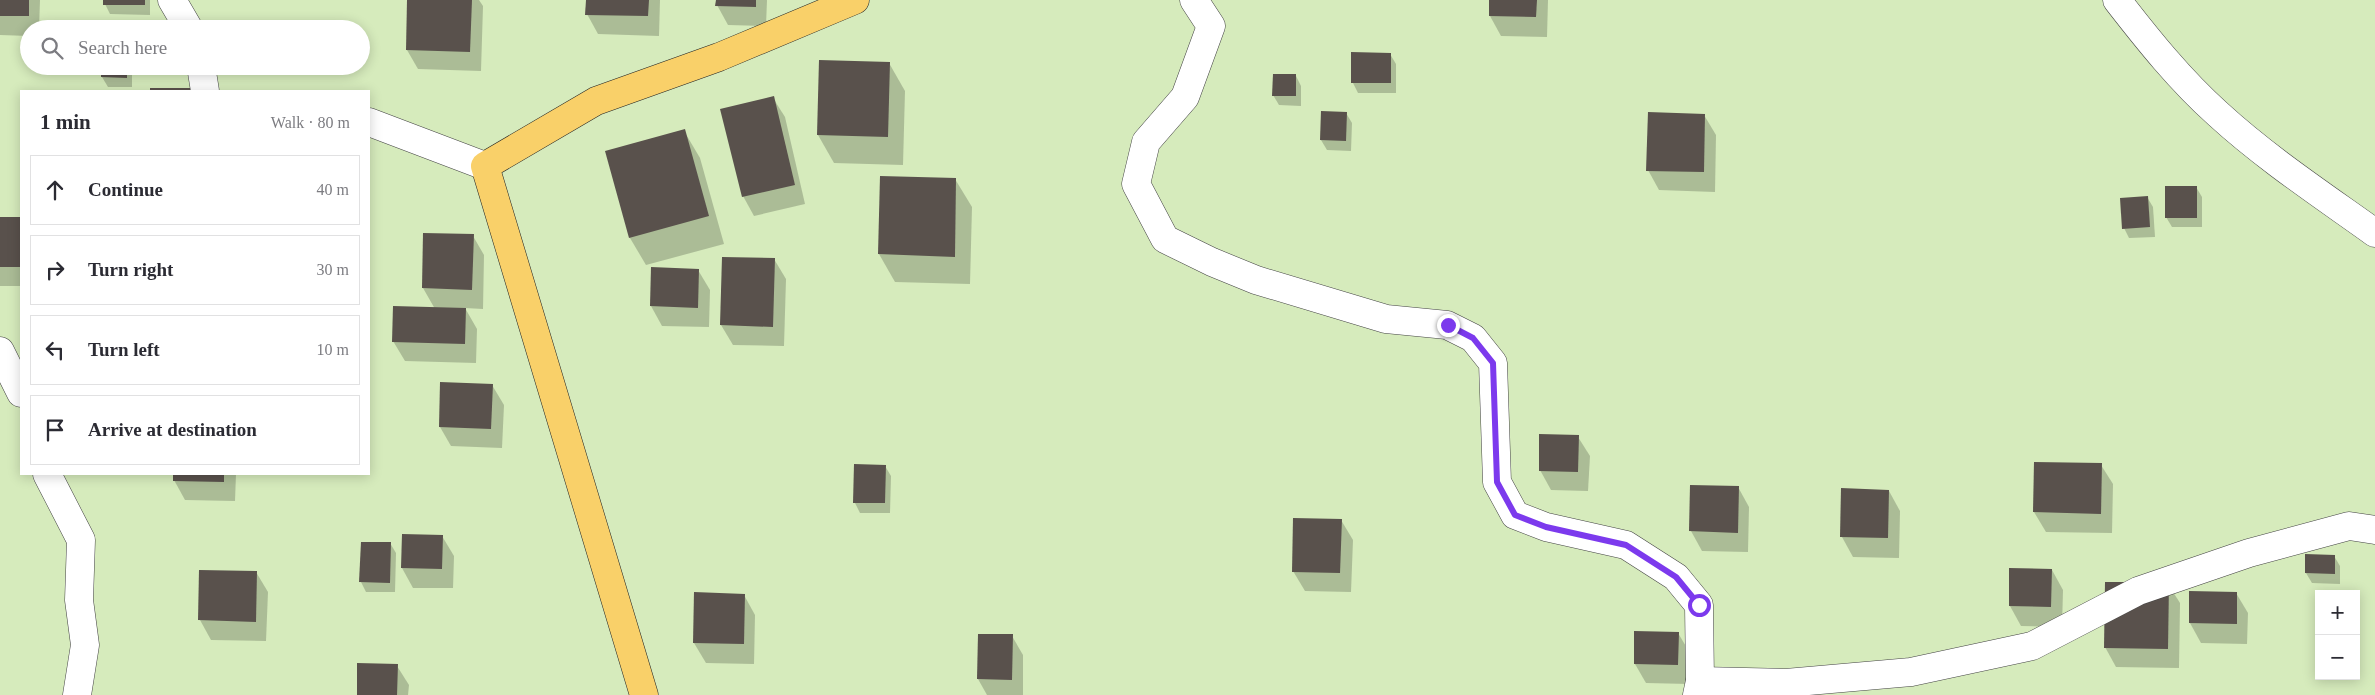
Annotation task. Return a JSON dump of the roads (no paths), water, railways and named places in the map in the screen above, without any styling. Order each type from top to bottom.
[{"type":"main road","points":[[644,695],[485,166],[596,101],[719,57],[856,0]]},
{"type":"street","points":[[172,0],[184,20]]},
{"type":"street","points":[[1194,0],[1211,26],[1185,97],[1146,142],[1136,184],[1165,239],[1212,262],[1256,280],[1386,319],[1448,325],[1473,338],[1493,363],[1497,482],[1515,515],[1546,527],[1626,545],[1676,577],[1699,605],[1699,688],[1786,683],[1911,672],[2032,646],[2138,591],[2249,553],[2349,526],[2375,530]]},
{"type":"street","points":[[2117,0],[2150,43],[2217,114],[2300,180],[2375,233]]},
{"type":"street","points":[[202,75],[204,90]]},
{"type":"street","points":[[370,122],[485,166]]},
{"type":"street","points":[[0,351],[20,391]]},
{"type":"street","points":[[48,475],[81,540],[79,600],[85,646],[77,695]]}]
